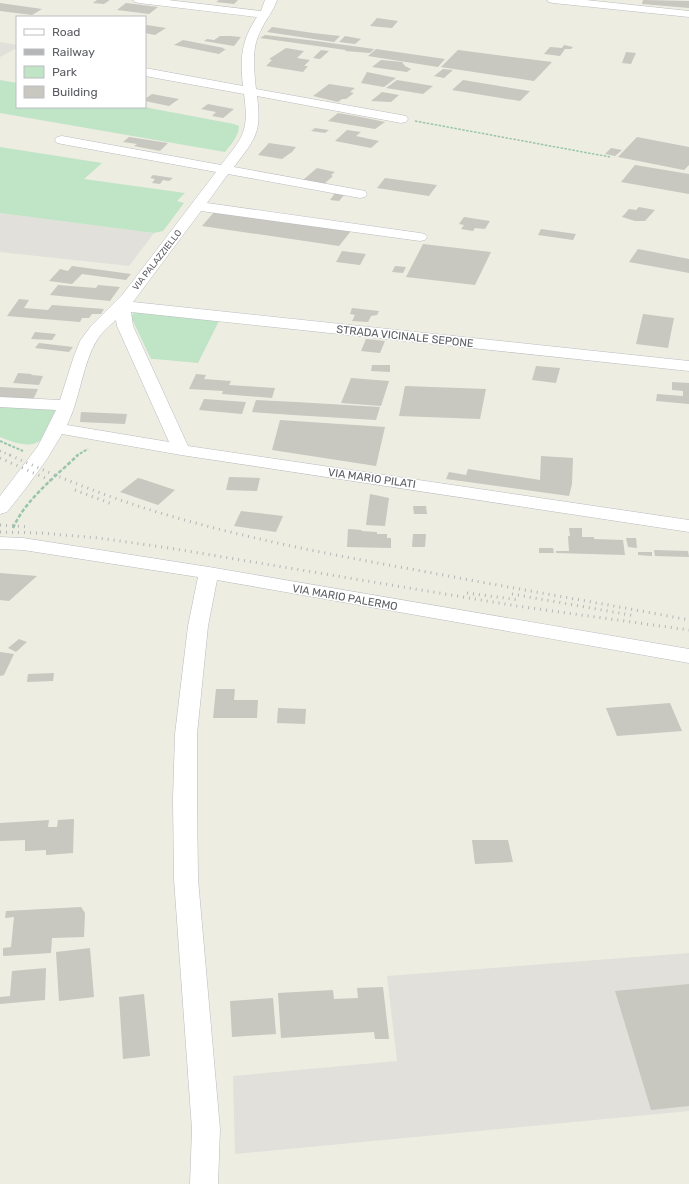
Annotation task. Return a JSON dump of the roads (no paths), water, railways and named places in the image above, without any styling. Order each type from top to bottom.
[{"type":"street","points":[[139,0],[265,15]]},
{"type":"street","name":"VIA PALAZZIELLO","points":[[0,508],[22,482],[56,428],[67,405],[87,343],[93,333],[122,306],[246,142],[253,118],[248,47],[252,35],[265,15],[271,0]]},
{"type":"street","points":[[553,0],[689,14]]},
{"type":"street","points":[[146,72],[401,118]]},
{"type":"street","points":[[62,140],[226,168],[360,194]]},
{"type":"street","points":[[199,206],[420,237]]},
{"type":"street","points":[[122,306],[125,326],[181,450]]},
{"type":"street","name":"STRADA VICINALE SEPONE","points":[[122,306],[689,366]]},
{"type":"street","points":[[0,402],[67,405]]},
{"type":"street","name":"VIA MARIO PILATI","points":[[56,428],[181,450],[689,526]]},
{"type":"street","points":[[0,482],[22,482]]},
{"type":"street","name":"VIA MARIO PALERMO","points":[[8,537],[22,544],[209,573],[689,656]]},
{"type":"street","points":[[204,1184],[206,1128],[186,878],[185,799],[186,734],[198,626],[209,573]]},
{"type":"railway","points":[[0,451],[12,456]]},
{"type":"railway","points":[[10,455],[45,471],[117,499],[220,530],[355,559],[689,620]]},
{"type":"railway","points":[[0,458],[54,482]]},
{"type":"railway","points":[[75,490],[112,504]]},
{"type":"railway","points":[[0,525],[30,527]]},
{"type":"railway","points":[[0,532],[41,533],[99,538],[169,548],[517,606],[689,630]]},
{"type":"railway","points":[[467,593],[520,600]]},
{"type":"railway","points":[[512,594],[636,616]]}]
